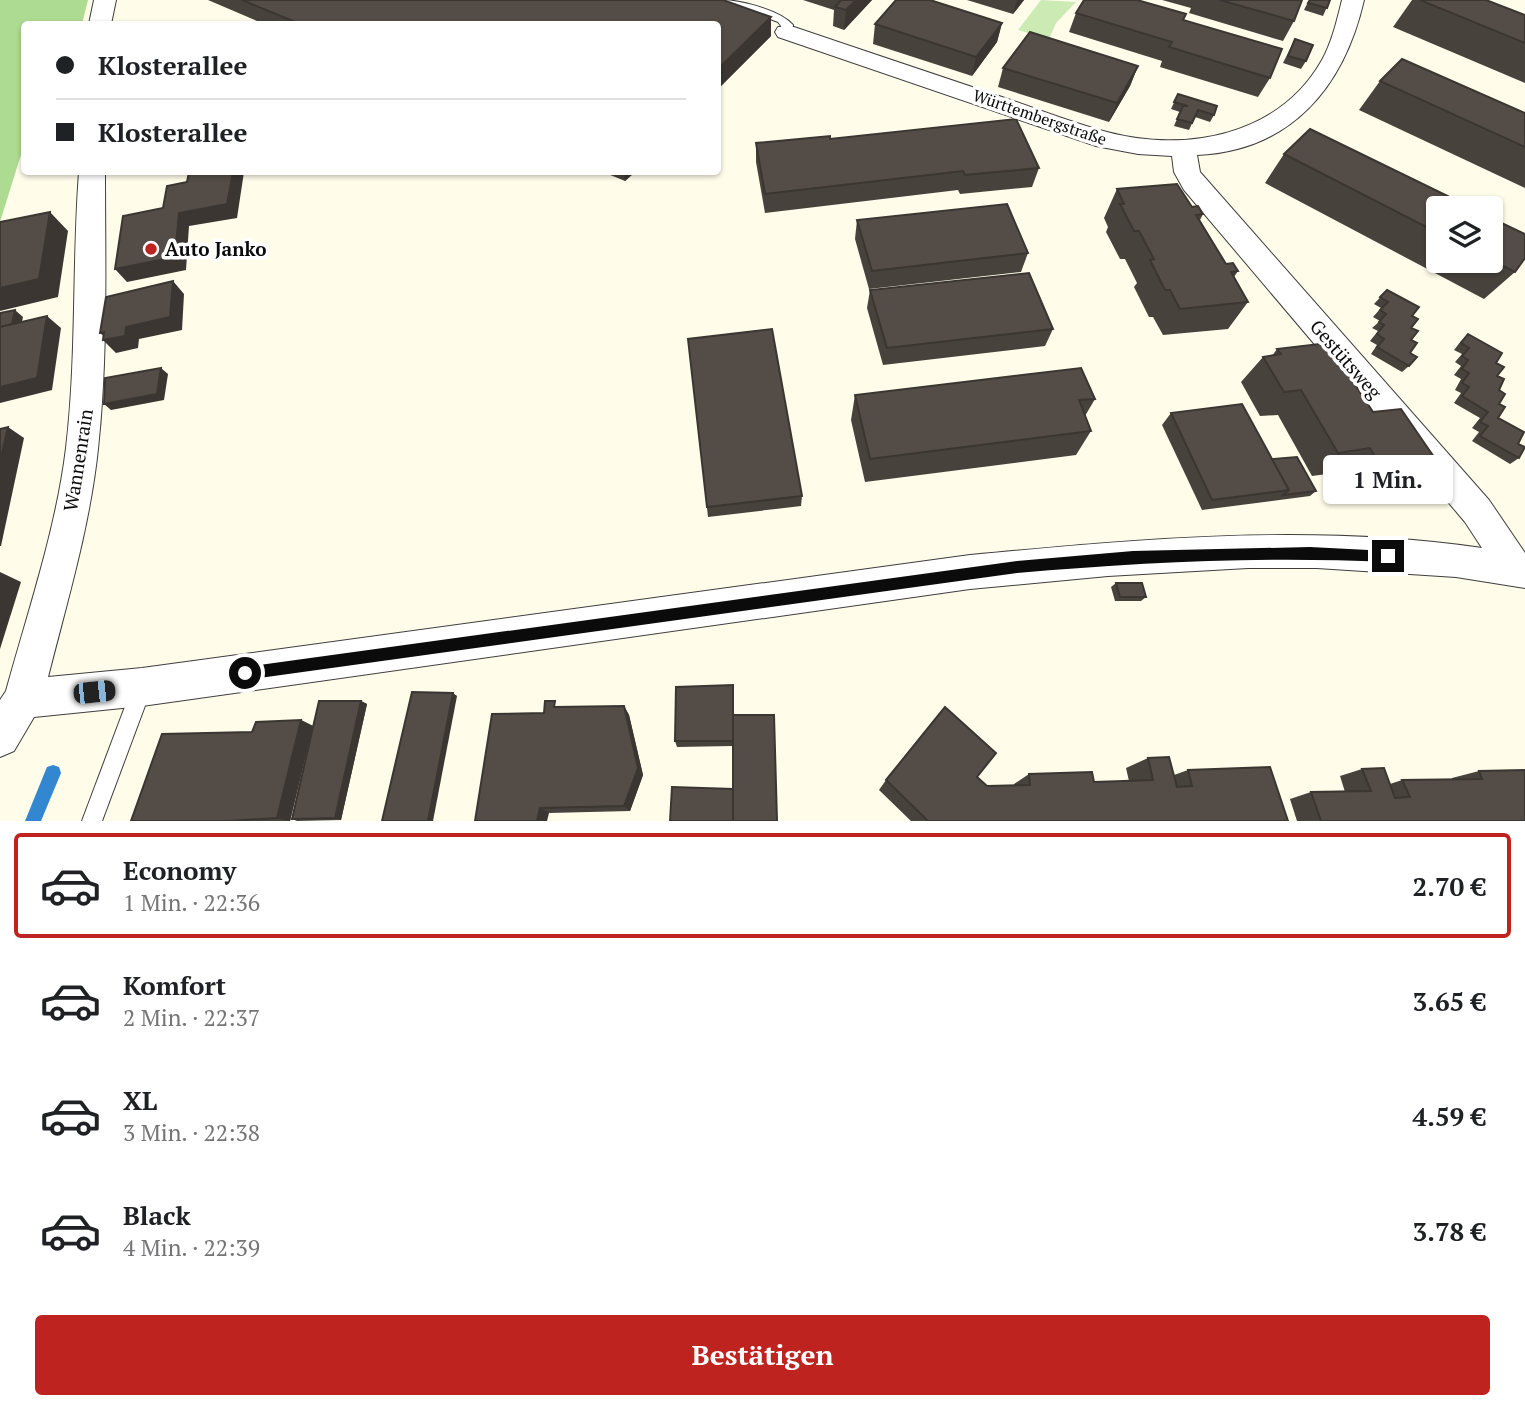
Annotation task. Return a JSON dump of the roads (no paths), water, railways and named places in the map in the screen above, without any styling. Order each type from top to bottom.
[{"type":"street","points":[[101,21],[105,0]]},
{"type":"street","name":"Württembergstraße","points":[[786,32],[1105,140],[1139,146],[1183,147],[1242,140],[1292,112],[1314,91],[1334,59],[1353,0]]},
{"type":"street","name":"Gestütsweg","points":[[1183,147],[1186,172],[1193,184],[1476,511],[1520,570]]},
{"type":"street","name":"Wannenrain","points":[[0,737],[23,699],[60,561],[82,450],[90,346],[92,175]]},
{"type":"street","points":[[23,699],[142,687],[970,572],[1133,557],[1310,553],[1390,557],[1520,570]]},
{"type":"lane","points":[[726,0],[782,20],[786,24],[786,32]]},
{"type":"lane","points":[[92,821],[142,687]]},
{"type":"waterway","points":[[33,821],[53,773]]},
{"type":"place","name":"Auto Janko","points":[[151,249]]}]
